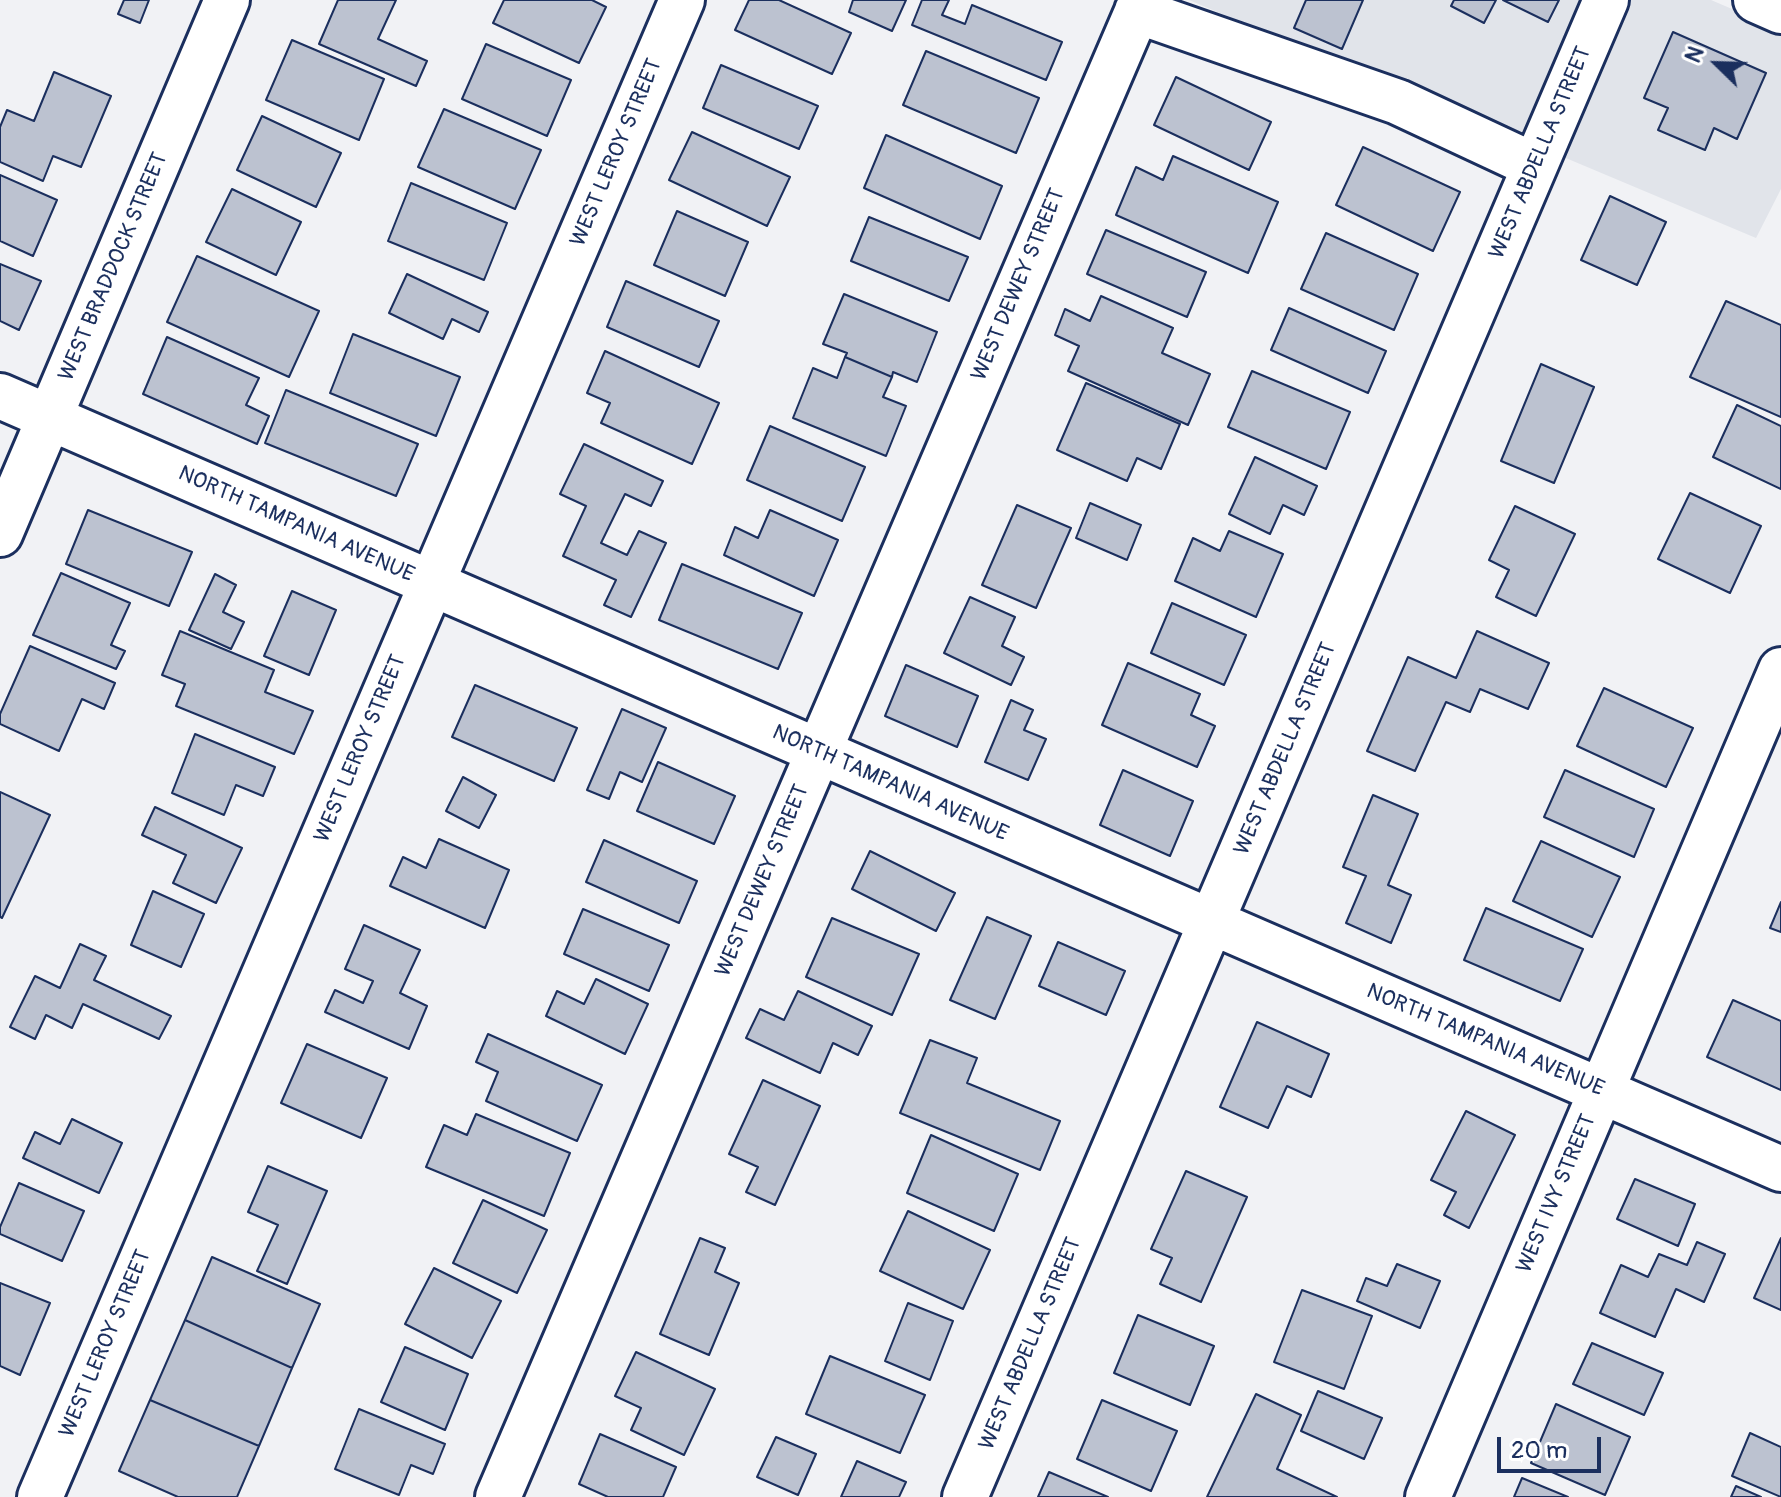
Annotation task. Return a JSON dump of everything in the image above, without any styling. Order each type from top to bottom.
[{"type":"street","name":"WEST BRADDOCK STREET","points":[[0,534],[227,0]]},
{"type":"street","name":"WEST LEROY STREET","points":[[40,1497],[682,0]]},
{"type":"street","name":"WEST ABDELLA STREET","points":[[965,1497],[1606,0]]},
{"type":"street","points":[[1756,0],[1781,11]]},
{"type":"street","points":[[1140,6],[1398,102],[1535,166]]},
{"type":"street","name":"WEST DEWEY STREET","points":[[498,1497],[1140,6]]},
{"type":"street","name":"NORTH TAMPANIA AVENUE","points":[[0,396],[1781,1169]]},
{"type":"street","name":"WEST IVY STREET","points":[[1428,1497],[1781,670]]},
{"type":"shaded area","points":[[1189,0],[1584,0],[1524,141]]},
{"type":"shaded area","points":[[1628,0],[1711,0],[1781,30],[1781,189],[1756,238],[1561,156]]},
{"type":"building","points":[[124,0],[149,0],[140,23],[118,14]]},
{"type":"building","points":[[338,0],[396,0],[378,39],[427,61],[416,86],[319,44]]},
{"type":"building","points":[[504,0],[592,0],[606,7],[579,63],[493,23]]},
{"type":"building","points":[[749,0],[779,0],[851,33],[832,74],[735,30]]},
{"type":"building","points":[[853,0],[906,0],[892,31],[849,12]]},
{"type":"building","points":[[922,0],[949,0],[942,15],[965,24],[972,5],[1062,42],[1046,80],[912,25]]},
{"type":"building","points":[[1306,0],[1363,0],[1342,49],[1294,28]]},
{"type":"building","points":[[1454,0],[1496,0],[1484,23],[1451,6]]},
{"type":"building","points":[[1503,0],[1559,0],[1548,22]]},
{"type":"building","points":[[1673,32],[1766,73],[1737,139],[1714,128],[1705,150],[1658,130],[1668,108],[1644,98]]},
{"type":"building","points":[[292,40],[384,79],[359,140],[266,100]]},
{"type":"building","points":[[486,44],[571,80],[547,136],[462,99]]},
{"type":"building","points":[[926,51],[1039,98],[1016,153],[903,105]]},
{"type":"building","points":[[721,65],[818,106],[799,149],[703,108]]},
{"type":"building","points":[[54,72],[111,96],[81,167],[53,156],[43,181],[0,162],[0,127],[7,110],[34,121]]},
{"type":"building","points":[[1176,77],[1271,122],[1249,170],[1154,125]]},
{"type":"building","points":[[444,109],[541,150],[515,209],[418,167]]},
{"type":"building","points":[[262,116],[341,153],[316,207],[237,170]]},
{"type":"building","points":[[692,132],[790,177],[767,226],[669,180]]},
{"type":"building","points":[[886,135],[1002,186],[980,239],[864,188]]},
{"type":"building","points":[[1363,147],[1460,192],[1433,251],[1336,205]]},
{"type":"building","points":[[1173,156],[1278,202],[1248,273],[1116,215],[1136,167],[1163,180]]},
{"type":"building","points":[[0,175],[57,200],[33,256],[0,241]]},
{"type":"building","points":[[411,183],[507,223],[484,280],[388,241]]},
{"type":"building","points":[[232,189],[301,222],[276,275],[206,242]]},
{"type":"building","points":[[1610,196],[1666,222],[1637,285],[1581,260]]},
{"type":"building","points":[[677,211],[748,242],[725,296],[654,265]]},
{"type":"building","points":[[869,217],[968,257],[949,301],[851,261]]},
{"type":"building","points":[[1106,230],[1206,272],[1187,317],[1087,274]]},
{"type":"building","points":[[1326,233],[1418,274],[1394,330],[1301,289]]},
{"type":"building","points":[[197,256],[319,311],[289,377],[167,322]]},
{"type":"building","points":[[0,264],[41,281],[19,330],[0,321]]},
{"type":"building","points":[[407,274],[488,312],[479,332],[452,319],[443,339],[389,313]]},
{"type":"building","points":[[626,281],[719,321],[699,367],[607,327]]},
{"type":"building","points":[[844,294],[937,332],[917,382],[893,372],[892,377],[823,344]]},
{"type":"building","points":[[1101,296],[1173,328],[1162,353],[1210,374],[1188,425],[1068,371],[1079,346],[1055,335],[1065,309],[1090,321]]},
{"type":"building","points":[[1726,301],[1781,325],[1781,417],[1690,377]]},
{"type":"building","points":[[1289,308],[1386,351],[1368,393],[1271,350]]},
{"type":"building","points":[[353,334],[460,377],[436,436],[330,393]]},
{"type":"building","points":[[167,337],[259,378],[246,405],[269,416],[257,444],[143,394]]},
{"type":"building","points":[[605,351],[719,403],[692,464],[601,423],[610,403],[587,393]]},
{"type":"building","points":[[845,357],[892,377],[883,397],[906,406],[886,456],[793,418],[813,368],[837,378]]},
{"type":"building","points":[[1541,364],[1594,387],[1554,483],[1501,461]]},
{"type":"building","points":[[1252,371],[1350,412],[1326,469],[1228,427]]},
{"type":"building","points":[[1086,383],[1180,424],[1161,469],[1137,458],[1127,481],[1057,450]]},
{"type":"building","points":[[286,390],[418,444],[396,496],[265,443]]},
{"type":"building","points":[[1737,405],[1781,426],[1781,489],[1713,457]]},
{"type":"building","points":[[770,426],[865,467],[842,521],[747,480]]},
{"type":"building","points":[[584,444],[663,481],[651,506],[625,494],[601,543],[627,555],[639,531],[666,543],[631,617],[604,605],[616,580],[563,556],[586,506],[560,494]]},
{"type":"building","points":[[1255,457],[1317,486],[1304,515],[1283,505],[1270,534],[1229,514]]},
{"type":"building","points":[[1690,493],[1761,526],[1730,593],[1658,559]]},
{"type":"building","points":[[1090,503],[1141,525],[1127,560],[1076,538]]},
{"type":"building","points":[[1017,505],[1071,528],[1036,608],[982,585]]},
{"type":"building","points":[[1515,506],[1575,534],[1536,616],[1496,597],[1509,570],[1489,560]]},
{"type":"building","points":[[88,510],[192,552],[169,606],[66,564]]},
{"type":"building","points":[[770,510],[838,540],[814,596],[724,555],[735,527],[758,538]]},
{"type":"building","points":[[1229,531],[1283,554],[1256,617],[1175,581],[1193,538],[1220,551]]},
{"type":"building","points":[[682,564],[802,613],[778,669],[659,620]]},
{"type":"building","points":[[61,573],[130,603],[111,645],[125,651],[116,669],[33,635]]},
{"type":"building","points":[[215,574],[236,585],[223,612],[244,622],[231,649],[189,630]]},
{"type":"building","points":[[292,591],[336,610],[309,675],[264,656]]},
{"type":"building","points":[[970,597],[1015,617],[1002,646],[1024,657],[1011,685],[944,653]]},
{"type":"building","points":[[1172,603],[1246,635],[1224,685],[1151,653]]},
{"type":"building","points":[[180,631],[274,670],[265,692],[313,711],[294,754],[176,706],[185,684],[162,675]]},
{"type":"building","points":[[1477,631],[1549,663],[1528,709],[1480,689],[1470,712],[1446,702],[1415,771],[1367,751],[1408,657],[1456,678]]},
{"type":"building","points":[[30,646],[115,683],[104,709],[82,699],[59,751],[0,724],[0,714]]},
{"type":"building","points":[[1128,663],[1200,694],[1191,715],[1215,726],[1197,767],[1102,725]]},
{"type":"building","points":[[906,665],[978,696],[957,747],[885,716]]},
{"type":"building","points":[[475,685],[577,728],[554,781],[452,737]]},
{"type":"building","points":[[1604,688],[1693,728],[1666,787],[1577,746]]},
{"type":"building","points":[[1011,700],[1033,710],[1024,730],[1046,739],[1028,780],[985,762]]},
{"type":"building","points":[[622,709],[666,728],[642,782],[620,772],[609,799],[587,790]]},
{"type":"building","points":[[195,734],[275,767],[263,796],[236,785],[224,815],[172,793]]},
{"type":"building","points":[[658,762],[735,796],[714,844],[637,811]]},
{"type":"building","points":[[1123,770],[1193,801],[1170,856],[1100,825]]},
{"type":"building","points":[[1565,770],[1654,809],[1634,857],[1544,817]]},
{"type":"building","points":[[463,777],[496,795],[479,828],[446,811]]},
{"type":"building","points":[[0,792],[50,815],[2,918],[0,917]]},
{"type":"building","points":[[1373,795],[1418,814],[1388,885],[1411,895],[1391,943],[1346,923],[1366,876],[1343,867]]},
{"type":"building","points":[[155,807],[242,848],[216,903],[173,883],[186,855],[142,835]]},
{"type":"building","points":[[439,839],[509,870],[485,928],[390,886],[403,857],[426,868]]},
{"type":"building","points":[[604,840],[697,881],[679,923],[586,882]]},
{"type":"building","points":[[1541,841],[1620,877],[1592,937],[1513,901]]},
{"type":"building","points":[[870,851],[955,893],[936,931],[852,889]]},
{"type":"building","points":[[153,891],[204,914],[181,967],[131,945]]},
{"type":"building","points":[[1781,902],[1781,932],[1770,928]]},
{"type":"building","points":[[1486,908],[1583,949],[1560,1001],[1464,960]]},
{"type":"building","points":[[583,909],[669,945],[649,991],[564,954]]},
{"type":"building","points":[[987,917],[1031,936],[995,1019],[950,1000]]},
{"type":"building","points":[[832,918],[919,954],[892,1015],[806,977]]},
{"type":"building","points":[[364,925],[420,950],[400,993],[427,1006],[409,1049],[325,1012],[335,990],[363,1003],[373,981],[345,969]]},
{"type":"building","points":[[1058,942],[1125,971],[1106,1015],[1039,986]]},
{"type":"building","points":[[80,944],[106,956],[94,980],[171,1016],[159,1039],[83,1004],[72,1028],[46,1015],[35,1039],[10,1027],[35,976],[60,988]]},
{"type":"building","points":[[596,979],[648,1004],[625,1054],[546,1016],[557,991],[584,1004]]},
{"type":"building","points":[[798,991],[872,1026],[858,1055],[833,1043],[820,1073],[746,1038],[760,1009],[784,1020]]},
{"type":"building","points":[[1733,1000],[1781,1021],[1781,1090],[1707,1057]]},
{"type":"building","points":[[1257,1022],[1329,1054],[1311,1097],[1287,1086],[1268,1128],[1220,1107]]},
{"type":"building","points":[[488,1034],[602,1085],[577,1141],[486,1101],[498,1072],[476,1062]]},
{"type":"building","points":[[930,1040],[977,1058],[967,1083],[1060,1121],[1040,1170],[900,1113]]},
{"type":"building","points":[[307,1044],[387,1078],[361,1138],[281,1103]]},
{"type":"building","points":[[763,1080],[820,1106],[775,1205],[746,1192],[758,1167],[729,1154]]},
{"type":"building","points":[[1466,1111],[1515,1135],[1469,1228],[1444,1215],[1456,1192],[1431,1180]]},
{"type":"building","points":[[476,1114],[570,1153],[544,1216],[426,1167],[444,1125],[467,1135]]},
{"type":"building","points":[[72,1119],[122,1143],[99,1193],[23,1158],[35,1132],[60,1144]]},
{"type":"building","points":[[931,1135],[1018,1174],[994,1231],[907,1193]]},
{"type":"building","points":[[268,1166],[327,1191],[287,1284],[257,1271],[278,1225],[248,1212]]},
{"type":"building","points":[[1186,1171],[1247,1197],[1201,1302],[1160,1284],[1172,1258],[1151,1249]]},
{"type":"building","points":[[1635,1179],[1695,1204],[1678,1246],[1617,1219]]},
{"type":"building","points":[[19,1183],[84,1211],[62,1261],[0,1234],[0,1227]]},
{"type":"building","points":[[483,1200],[547,1230],[517,1293],[453,1263]]},
{"type":"building","points":[[908,1211],[990,1250],[963,1309],[880,1271]]},
{"type":"building","points":[[700,1238],[725,1248],[715,1272],[739,1283],[709,1355],[660,1334]]},
{"type":"building","points":[[1781,1238],[1781,1310],[1754,1298]]},
{"type":"building","points":[[1697,1242],[1725,1254],[1704,1302],[1676,1289],[1655,1337],[1600,1313],[1621,1265],[1648,1277],[1659,1254],[1687,1265]]},
{"type":"building","points":[[212,1257],[320,1304],[292,1368],[185,1320]]},
{"type":"building","points":[[1397,1264],[1440,1281],[1420,1328],[1357,1301],[1366,1278],[1387,1286]]},
{"type":"building","points":[[434,1268],[501,1301],[472,1358],[405,1324]]},
{"type":"building","points":[[0,1283],[50,1303],[20,1375],[0,1366]]},
{"type":"building","points":[[1302,1290],[1372,1316],[1344,1389],[1274,1362]]},
{"type":"building","points":[[908,1303],[953,1321],[930,1380],[885,1361]]},
{"type":"building","points":[[1138,1315],[1214,1346],[1190,1405],[1114,1373]]},
{"type":"building","points":[[185,1320],[292,1368],[259,1446],[150,1400]]},
{"type":"building","points":[[1592,1343],[1663,1373],[1644,1415],[1573,1384]]},
{"type":"building","points":[[405,1347],[468,1374],[445,1430],[381,1402]]},
{"type":"building","points":[[636,1352],[715,1389],[684,1455],[631,1430],[641,1408],[615,1396]]},
{"type":"building","points":[[830,1356],[925,1395],[900,1453],[806,1414]]},
{"type":"building","points":[[1318,1391],[1382,1418],[1364,1459],[1301,1431]]},
{"type":"building","points":[[1256,1394],[1301,1415],[1277,1469],[1337,1497],[1207,1497]]},
{"type":"building","points":[[150,1400],[259,1446],[237,1497],[178,1497],[119,1471]]},
{"type":"building","points":[[1102,1400],[1177,1431],[1151,1491],[1077,1459]]},
{"type":"building","points":[[1556,1404],[1630,1437],[1605,1495],[1531,1463]]},
{"type":"building","points":[[359,1409],[445,1444],[433,1474],[411,1465],[399,1495],[335,1469]]},
{"type":"building","points":[[1750,1433],[1781,1447],[1781,1497],[1732,1476]]},
{"type":"building","points":[[600,1434],[676,1467],[663,1497],[608,1497],[579,1484]]},
{"type":"building","points":[[776,1437],[816,1454],[798,1495],[757,1477]]},
{"type":"building","points":[[857,1461],[906,1482],[899,1497],[841,1497]]},
{"type":"building","points":[[1049,1472],[1108,1497],[1038,1497]]},
{"type":"building","points":[[1522,1478],[1568,1497],[1514,1497]]},
{"type":"building","points":[[1736,1486],[1761,1497],[1731,1497]]}]
